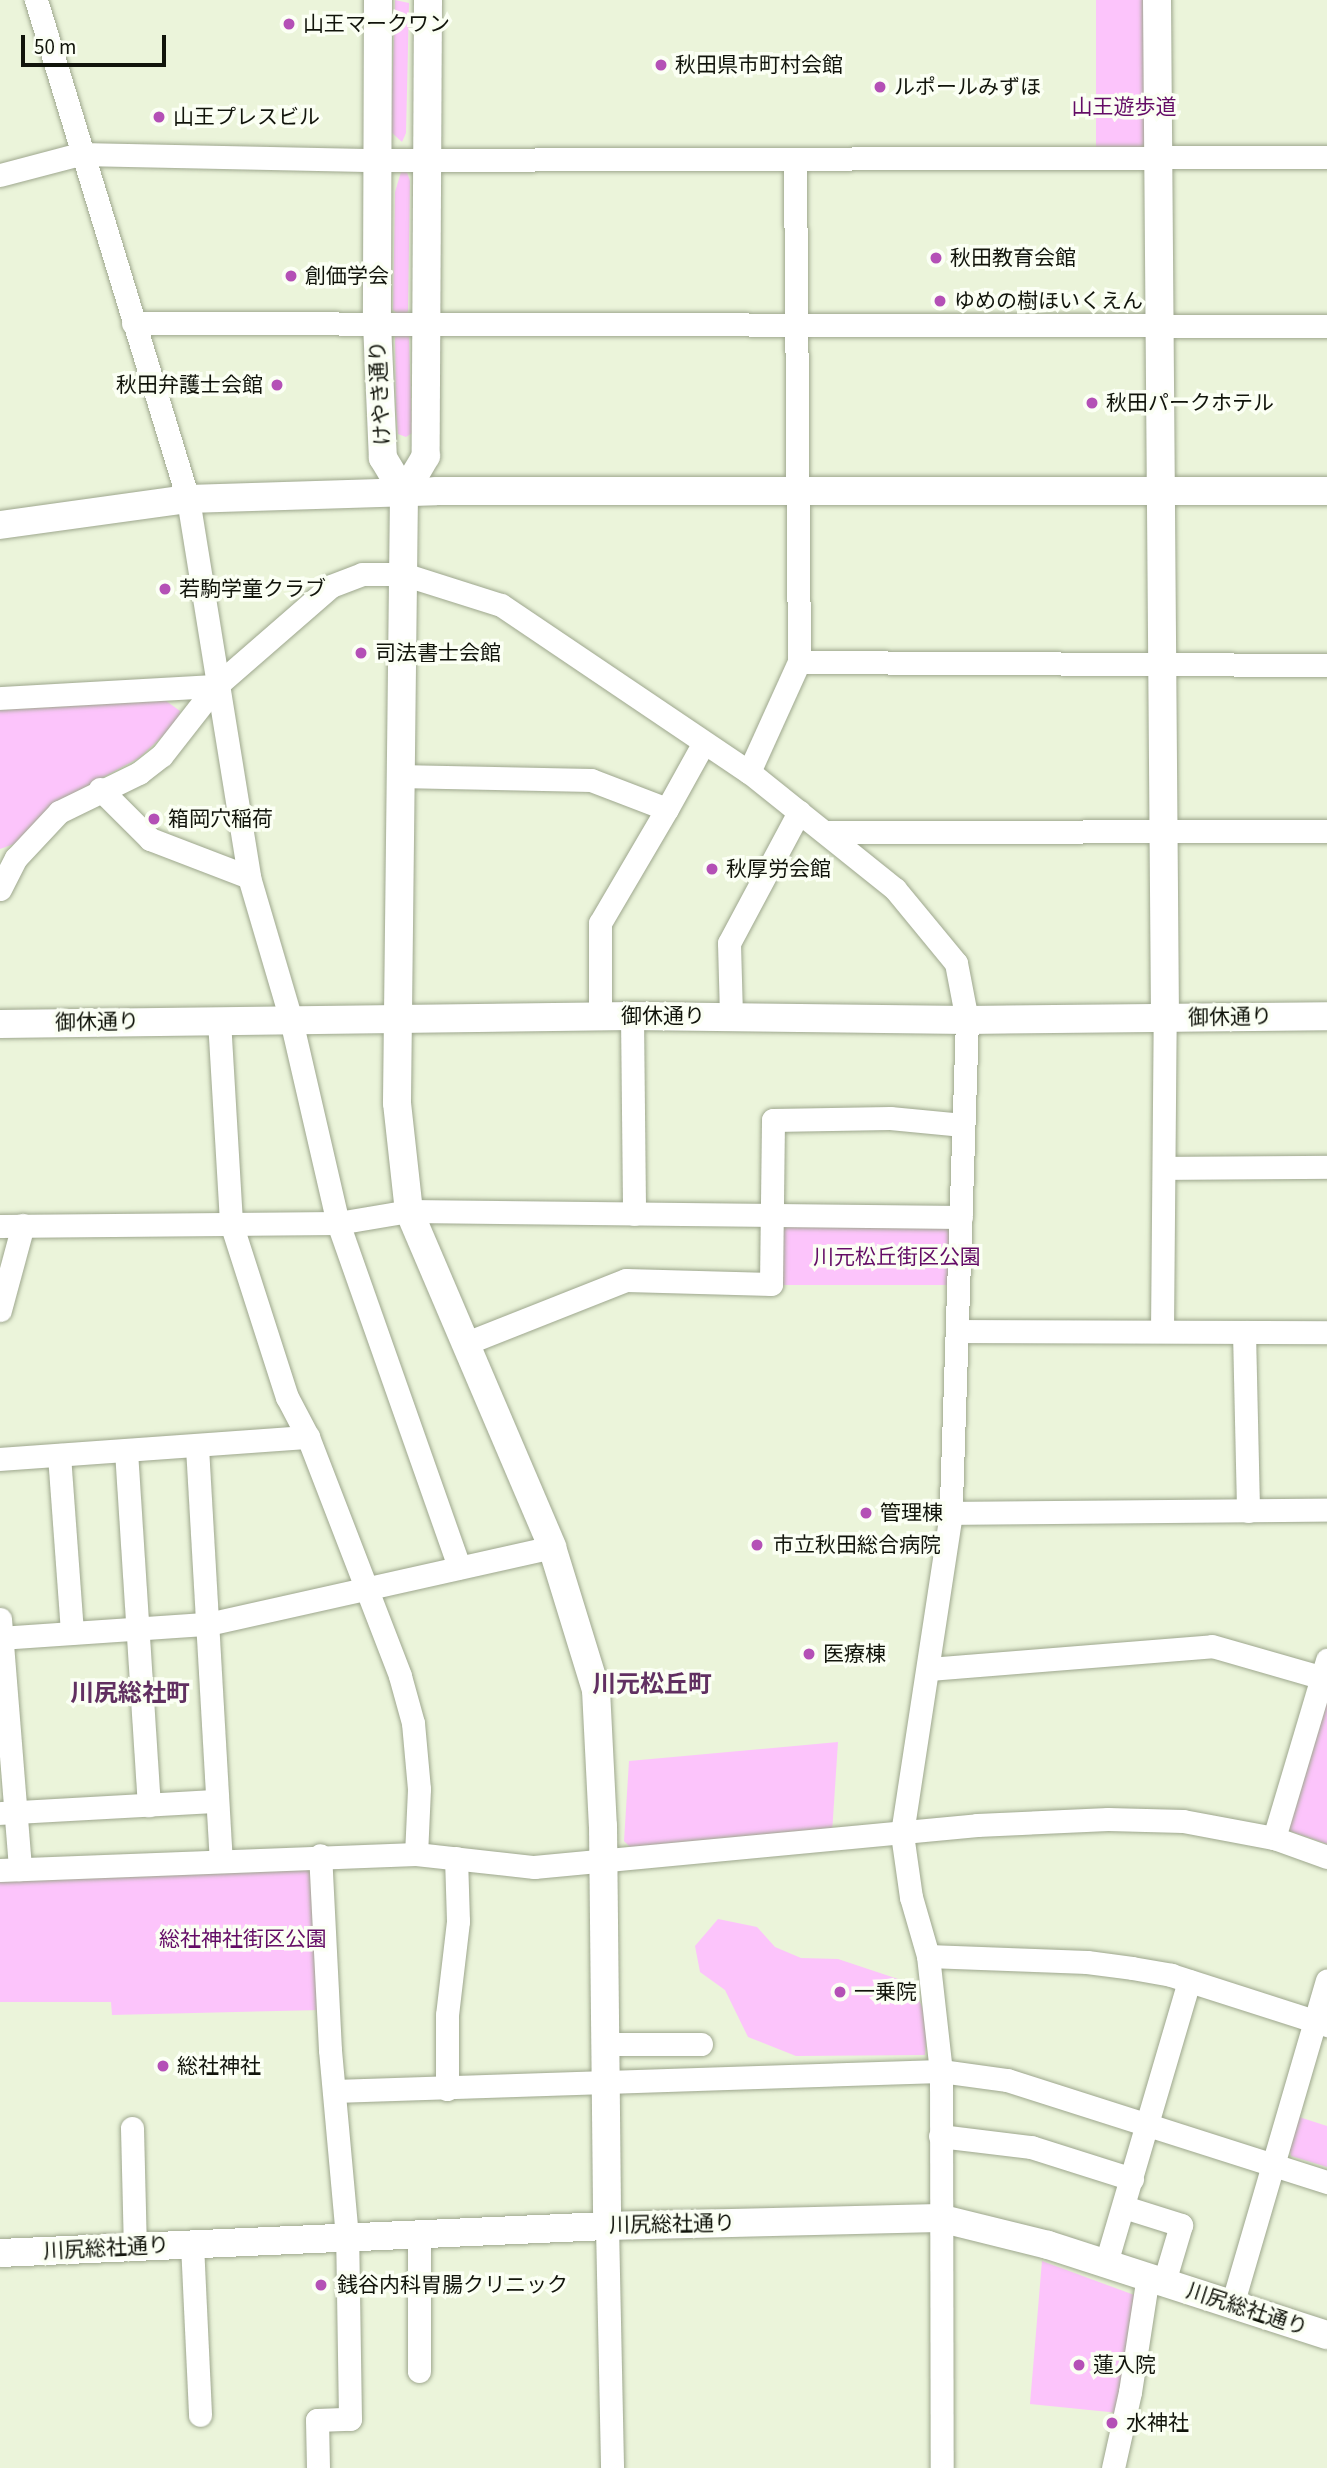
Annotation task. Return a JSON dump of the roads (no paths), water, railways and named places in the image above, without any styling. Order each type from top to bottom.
[{"type":"street","points":[[36,0],[80,154],[188,499],[216,686],[249,877],[291,1020],[338,1223],[459,1567]]},
{"type":"street","name":"けやき通り","points":[[378,0],[377,323],[383,458],[404,493],[426,456],[428,0]]},
{"type":"street","points":[[1157,0],[1160,833],[1166,1018],[1162,1331]]},
{"type":"street","points":[[0,175],[80,154],[377,160],[428,158],[795,161],[1327,157]]},
{"type":"street","points":[[749,772],[799,662],[795,161]]},
{"type":"street","points":[[133,323],[795,327],[1327,326]]},
{"type":"street","points":[[0,525],[188,499],[404,493],[1327,491]]},
{"type":"street","points":[[404,493],[398,776],[397,1102],[409,1211],[552,1547],[596,1690],[602,1863],[612,2468]]},
{"type":"street","points":[[0,889],[8,857],[59,812],[100,789],[139,773],[162,755],[216,686],[331,586],[362,574],[403,574],[501,605],[703,744],[749,772],[895,889],[956,963],[967,1020],[960,1331],[951,1513],[902,1834],[911,1897],[928,1956],[941,2071],[939,2218],[942,2468]]},
{"type":"street","points":[[799,662],[1327,665]]},
{"type":"street","points":[[0,698],[216,686]]},
{"type":"street","points":[[600,1016],[600,923],[703,744]]},
{"type":"street","points":[[398,776],[591,780],[667,810]]},
{"type":"street","points":[[100,789],[150,839],[249,877]]},
{"type":"street","points":[[731,1015],[729,943],[800,812]]},
{"type":"street","points":[[826,832],[1327,831]]},
{"type":"street","name":"御休通り","points":[[0,1024],[731,1015],[967,1020],[1327,1016]]},
{"type":"street","points":[[632,1016],[635,1214]]},
{"type":"street","points":[[219,1020],[231,1223],[287,1397],[308,1437],[368,1587],[413,1723],[419,1789],[416,1854]]},
{"type":"street","points":[[464,1344],[626,1280],[771,1284],[773,1120],[890,1118],[964,1125]]},
{"type":"street","points":[[1164,1168],[1327,1167]]},
{"type":"street","points":[[0,1226],[338,1223],[409,1211],[961,1217]]},
{"type":"street","points":[[0,1310],[23,1226]]},
{"type":"street","points":[[960,1331],[1327,1332]]},
{"type":"street","points":[[1244,1332],[1248,1511]]},
{"type":"street","points":[[0,1459],[308,1437]]},
{"type":"street","points":[[197,1447],[221,1858]]},
{"type":"street","points":[[127,1451],[149,1805]]},
{"type":"street","points":[[59,1455],[72,1633]]},
{"type":"street","points":[[951,1513],[1327,1510]]},
{"type":"street","points":[[0,1638],[208,1624],[552,1547]]},
{"type":"street","points":[[0,1619],[10,1870],[320,1854],[416,1854],[534,1867],[602,1863],[977,1825],[1108,1819],[1183,1821],[1274,1838],[1327,1857]]},
{"type":"street","points":[[929,1669],[1212,1646],[1325,1672],[1274,1838]]},
{"type":"street","points":[[7,1812],[216,1801]]},
{"type":"street","points":[[318,2468],[317,2420],[351,2419],[346,2237],[320,1854]]},
{"type":"street","points":[[447,2089],[447,2015],[458,1921],[456,1858]]},
{"type":"street","points":[[928,1956],[1087,1962],[1189,1981],[1321,2023]]},
{"type":"street","points":[[1106,2263],[1149,2125],[1189,1981]]},
{"type":"street","points":[[1232,2305],[1272,2164],[1321,2023],[1327,1981]]},
{"type":"street","points":[[604,2044],[701,2044]]},
{"type":"street","points":[[334,2091],[605,2085],[941,2071],[1007,2081],[1327,2182]]},
{"type":"street","points":[[132,2128],[135,2247]]},
{"type":"street","points":[[940,2136],[1031,2147],[1132,2179]]},
{"type":"street","points":[[1113,2468],[1156,2279],[1181,2225],[1124,2207]]},
{"type":"street","name":"川尻総社通り","points":[[0,2253],[607,2226],[939,2218],[1106,2263],[1327,2335]]},
{"type":"street","points":[[419,2234],[419,2371]]},
{"type":"street","points":[[192,2244],[200,2416]]},
{"type":"place","name":"山王マークワン","points":[[289,24]]},
{"type":"place","name":"秋田県市町村会館","points":[[661,65]]},
{"type":"place","name":"ルポールみずほ","points":[[880,87]]},
{"type":"place","name":"山王プレスビル","points":[[159,117]]},
{"type":"place","name":"秋田教育会館","points":[[936,258]]},
{"type":"place","name":"創価学会","points":[[291,276]]},
{"type":"place","name":"ゆめの樹ほいくえん","points":[[940,301]]},
{"type":"place","name":"秋田弁護士会館","points":[[277,385]]},
{"type":"place","name":"秋田パークホテル","points":[[1092,403]]},
{"type":"place","name":"若駒学童クラブ","points":[[165,589]]},
{"type":"place","name":"司法書士会館","points":[[361,653]]},
{"type":"place","name":"箱岡穴稲荷","points":[[154,819]]},
{"type":"place","name":"秋厚労会館","points":[[712,869]]},
{"type":"place","name":"管理棟","points":[[866,1513]]},
{"type":"place","name":"市立秋田総合病院","points":[[757,1545]]},
{"type":"place","name":"医療棟","points":[[809,1654]]},
{"type":"place","name":"一乗院","points":[[840,1992]]},
{"type":"place","name":"総社神社","points":[[163,2066]]},
{"type":"place","name":"銭谷内科胃腸クリニック","points":[[321,2285]]},
{"type":"place","name":"蓮入院","points":[[1079,2365]]},
{"type":"place","name":"水神社","points":[[1112,2423]]},
{"type":"district","name":"川元松丘町","points":[[652,1685]]},
{"type":"district","name":"川尻総社町","points":[[130,1694]]},
{"type":"park label","name":"山王遊歩道","points":[[1124,107]]},
{"type":"park label","name":"川元松丘街区公園","points":[[897,1257]]},
{"type":"park label","name":"総社神社街区公園","points":[[243,1939]]}]
